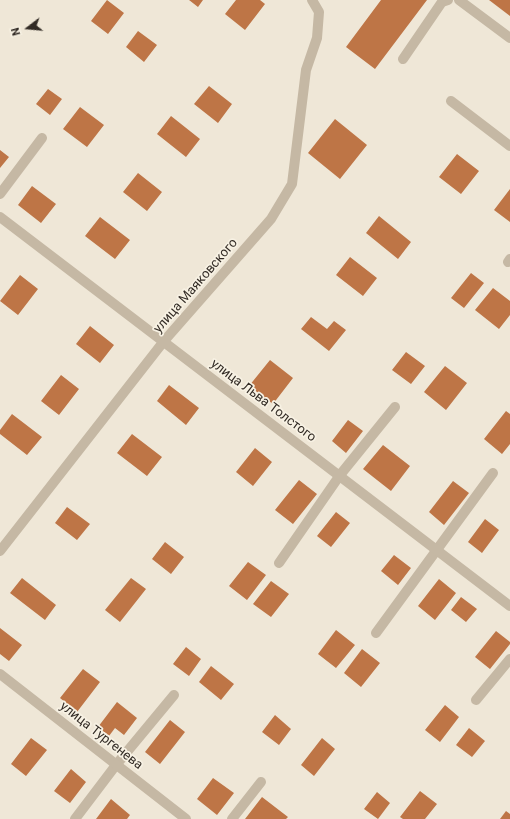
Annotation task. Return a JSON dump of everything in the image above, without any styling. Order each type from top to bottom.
[{"type":"street","name":"улица Маяковского","points":[[0,551],[164,341],[271,219],[292,184],[306,70],[317,38],[319,12],[312,0]]},
{"type":"street","points":[[403,58],[442,2],[448,0]]},
{"type":"street","points":[[459,0],[510,38]]},
{"type":"street","points":[[451,101],[510,146]]},
{"type":"street","points":[[0,194],[42,138]]},
{"type":"street","name":"улица Льва Толстого","points":[[0,217],[510,606]]},
{"type":"street","points":[[279,563],[340,475],[395,407]]},
{"type":"street","points":[[376,633],[493,473]]},
{"type":"street","points":[[476,700],[510,659]]},
{"type":"street","name":"улица Тургенева","points":[[0,674],[186,819]]},
{"type":"street","points":[[76,819],[116,765],[174,695]]},
{"type":"street","points":[[232,819],[261,782]]},
{"type":"building","points":[[107,0],[124,13],[108,34],[91,21]]},
{"type":"building","points":[[189,0],[203,0],[198,7]]},
{"type":"building","points":[[236,0],[260,0],[265,4],[245,30],[225,14]]},
{"type":"building","points":[[381,0],[427,0],[375,69],[346,47]]},
{"type":"building","points":[[489,0],[510,0],[510,16]]},
{"type":"building","points":[[138,31],[157,45],[144,62],[126,47]]},
{"type":"building","points":[[209,86],[232,104],[218,123],[194,104]]},
{"type":"building","points":[[48,89],[62,99],[50,115],[36,104]]},
{"type":"building","points":[[80,107],[104,125],[87,147],[63,129]]},
{"type":"building","points":[[171,116],[200,139],[186,157],[157,134]]},
{"type":"building","points":[[335,119],[367,145],[340,179],[308,153]]},
{"type":"building","points":[[0,150],[9,157],[0,168]]},
{"type":"building","points":[[457,154],[479,171],[461,194],[439,177]]},
{"type":"building","points":[[138,173],[162,192],[147,211],[123,192]]},
{"type":"building","points":[[32,186],[56,204],[41,223],[18,205]]},
{"type":"building","points":[[510,189],[510,222],[494,210]]},
{"type":"building","points":[[379,216],[411,242],[398,259],[366,233]]},
{"type":"building","points":[[100,217],[130,240],[115,259],[85,236]]},
{"type":"building","points":[[350,257],[377,278],[363,296],[336,275]]},
{"type":"building","points":[[471,273],[484,283],[464,308],[451,298]]},
{"type":"building","points":[[20,275],[38,289],[18,315],[0,301]]},
{"type":"building","points":[[493,288],[510,301],[510,315],[499,329],[475,310]]},
{"type":"building","points":[[311,317],[327,329],[334,321],[346,330],[329,351],[301,329]]},
{"type":"building","points":[[90,326],[114,345],[100,363],[76,344]]},
{"type":"building","points":[[406,352],[425,366],[411,384],[392,370]]},
{"type":"building","points":[[270,360],[293,378],[273,404],[249,386]]},
{"type":"building","points":[[445,366],[467,383],[446,410],[424,392]]},
{"type":"building","points":[[61,375],[79,389],[59,415],[41,401]]},
{"type":"building","points":[[169,385],[199,408],[186,425],[157,401]]},
{"type":"building","points":[[506,411],[510,414],[510,444],[502,454],[484,439]]},
{"type":"building","points":[[12,414],[42,437],[27,455],[0,434],[0,430]]},
{"type":"building","points":[[348,420],[363,431],[346,453],[332,441]]},
{"type":"building","points":[[132,434],[162,457],[147,476],[117,453]]},
{"type":"building","points":[[383,445],[410,466],[391,491],[363,469]]},
{"type":"building","points":[[255,448],[272,462],[253,486],[236,472]]},
{"type":"building","points":[[299,480],[317,494],[293,524],[275,510]]},
{"type":"building","points":[[453,481],[469,493],[444,525],[429,512]]},
{"type":"building","points":[[67,507],[90,524],[77,540],[55,523]]},
{"type":"building","points":[[336,512],[350,523],[331,547],[317,536]]},
{"type":"building","points":[[485,519],[499,530],[482,553],[468,542]]},
{"type":"building","points":[[165,542],[184,557],[171,574],[152,559]]},
{"type":"building","points":[[394,555],[411,568],[398,585],[381,571]]},
{"type":"building","points":[[248,562],[266,575],[247,600],[229,586]]},
{"type":"building","points":[[22,578],[56,605],[45,620],[10,593]]},
{"type":"building","points":[[131,578],[146,589],[120,622],[105,610]]},
{"type":"building","points":[[439,579],[456,593],[435,620],[418,606]]},
{"type":"building","points":[[271,581],[289,594],[271,617],[253,604]]},
{"type":"building","points":[[461,597],[477,609],[466,622],[451,610]]},
{"type":"building","points":[[0,628],[22,645],[9,661],[0,654]]},
{"type":"building","points":[[336,630],[355,645],[336,668],[318,654]]},
{"type":"building","points":[[496,631],[510,642],[510,644],[490,669],[475,657]]},
{"type":"building","points":[[186,647],[201,659],[189,676],[173,664]]},
{"type":"building","points":[[362,649],[380,663],[361,687],[344,673]]},
{"type":"building","points":[[211,666],[234,684],[221,700],[199,682]]},
{"type":"building","points":[[83,669],[100,682],[77,712],[60,698]]},
{"type":"building","points":[[117,702],[137,718],[124,735],[115,728],[109,736],[98,727]]},
{"type":"building","points":[[445,705],[459,717],[440,742],[425,730]]},
{"type":"building","points":[[275,715],[291,729],[279,745],[262,732]]},
{"type":"building","points":[[170,720],[185,732],[160,764],[145,752]]},
{"type":"building","points":[[469,728],[485,741],[472,757],[456,745]]},
{"type":"building","points":[[31,738],[47,750],[26,776],[11,764]]},
{"type":"building","points":[[322,738],[335,749],[314,776],[301,765]]},
{"type":"building","points":[[71,769],[86,782],[70,803],[54,791]]},
{"type":"building","points":[[213,778],[234,793],[217,815],[197,799]]},
{"type":"building","points":[[420,791],[437,804],[425,819],[403,819],[400,817]]},
{"type":"building","points":[[377,792],[390,803],[378,819],[364,809]]},
{"type":"building","points":[[262,797],[288,817],[286,819],[245,819]]},
{"type":"building","points":[[111,799],[130,815],[127,819],[96,819]]},
{"type":"building","points":[[506,811],[510,814],[510,819],[500,819]]}]
